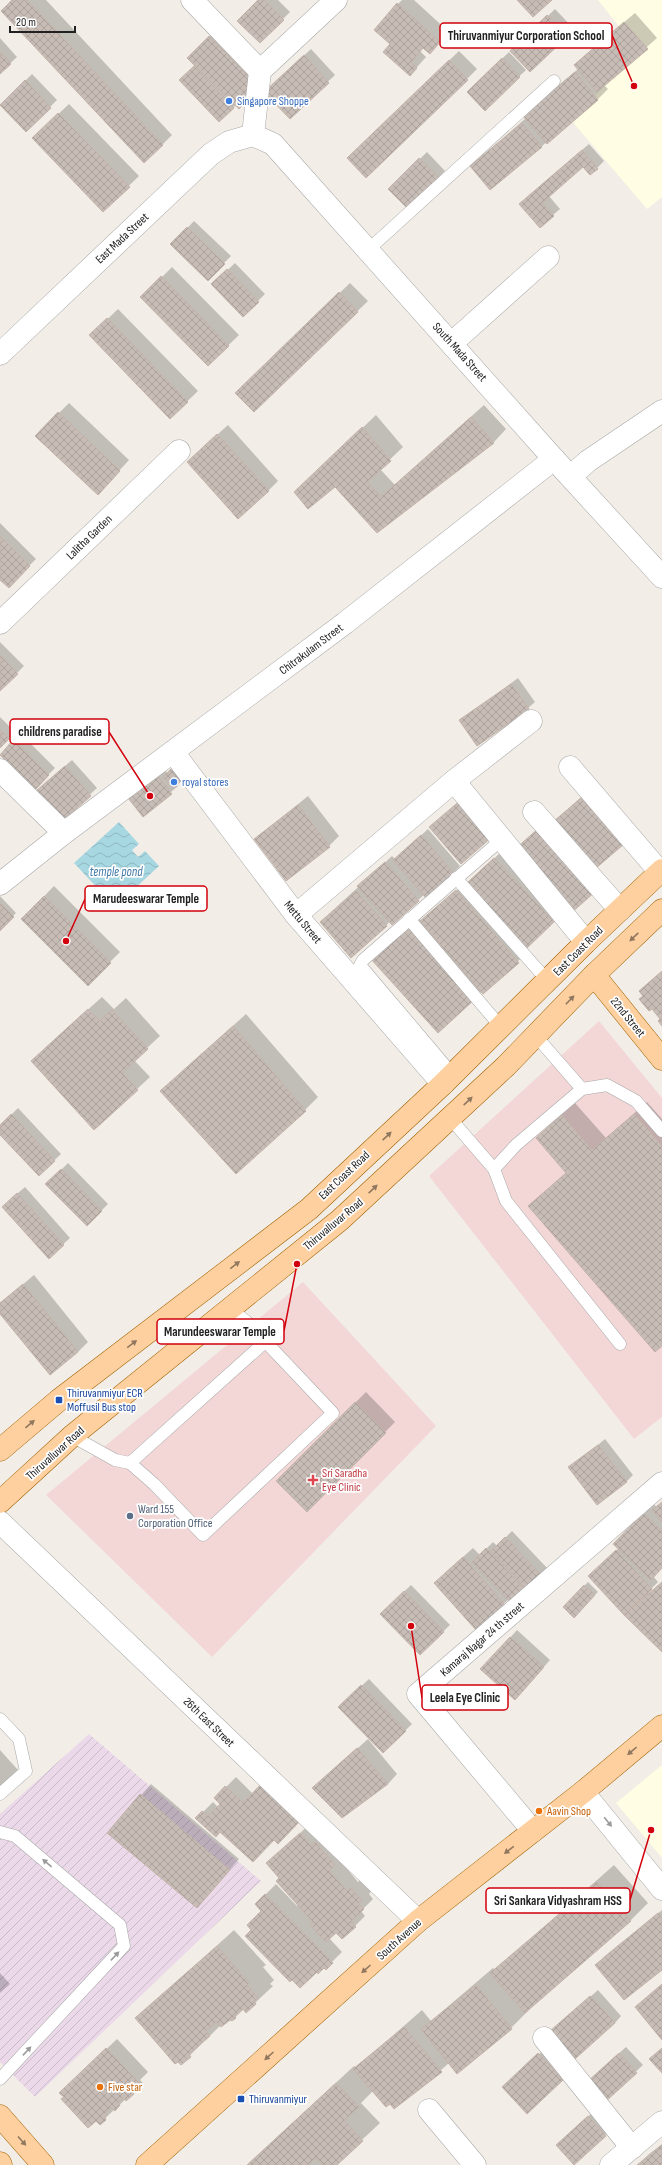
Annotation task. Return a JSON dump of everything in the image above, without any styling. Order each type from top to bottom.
[{"type":"main road","name":"East Coast Road","points":[[0,1450],[59,1400],[309,1209],[448,1080],[586,942],[661,871]]},
{"type":"main road","points":[[594,975],[662,910]]},
{"type":"main road","name":"Thiruvalluvar Road","points":[[0,1502],[72,1436],[340,1220],[506,1066],[594,975]]},
{"type":"main road","name":"22nd Street","points":[[594,975],[662,1059]]},
{"type":"main road","points":[[485,1042],[506,1066]]},
{"type":"main road","name":"South Avenue","points":[[147,2165],[418,1922],[583,1792],[662,1726]]},
{"type":"main road","points":[[0,2116],[43,2165]]},
{"type":"street","points":[[192,0],[260,71]]},
{"type":"street","points":[[252,135],[260,71],[336,0]]},
{"type":"street","name":"South Mada Street","points":[[252,135],[273,144],[554,459],[662,577]]},
{"type":"street","name":"East Mada Street","points":[[0,354],[211,154],[230,142],[252,135]]},
{"type":"street","points":[[452,343],[548,257]]},
{"type":"street","points":[[571,476],[588,461],[662,411]]},
{"type":"street","name":"Lalitha Garden","points":[[0,623],[179,451]]},
{"type":"street","name":"Chitrakulam Street","points":[[0,884],[64,833],[345,623],[554,459]]},
{"type":"street","points":[[296,915],[454,781],[530,721]]},
{"type":"street","name":"Mettu Street","points":[[173,752],[296,915],[448,1080]]},
{"type":"street","points":[[570,767],[661,871]]},
{"type":"street","points":[[0,770],[64,833]]},
{"type":"street","points":[[454,781],[586,942]]},
{"type":"street","points":[[534,812],[620,910]]},
{"type":"street","name":"Kamaraj Nagar 24 th street","points":[[533,1831],[418,1694],[662,1483]]},
{"type":"street","name":"26th East Street","points":[[0,1522],[418,1922]]},
{"type":"street","points":[[583,1792],[662,1889]]},
{"type":"street","points":[[544,2038],[632,2148]]},
{"type":"street","points":[[429,2110],[475,2165]]},
{"type":"street","points":[[610,2165],[662,2122]]},
{"type":"lane","points":[[368,250],[554,81]]},
{"type":"lane","points":[[448,1080],[360,965],[363,960],[409,919],[501,840]]},
{"type":"lane","points":[[456,878],[548,981]]},
{"type":"lane","points":[[409,919],[501,1027]]},
{"type":"lane","points":[[535,1035],[582,1089]]},
{"type":"lane","points":[[494,1170],[516,1145],[582,1089],[606,1085],[636,1101],[662,1131]]},
{"type":"lane","points":[[450,1118],[494,1170],[506,1201],[620,1344]]},
{"type":"lane","points":[[72,1436],[115,1460],[130,1463],[154,1484],[203,1535],[333,1413],[246,1322],[228,1309]]},
{"type":"lane","points":[[130,1463],[266,1342]]},
{"type":"lane","points":[[0,1719],[19,1739],[26,1771],[0,1794]]},
{"type":"lane","points":[[0,1832],[15,1836],[120,1925],[124,1946],[0,2079]]},
{"type":"shaded area","points":[[598,0],[662,0],[662,197],[647,209],[570,119],[640,53]]},
{"type":"shaded area","points":[[599,1021],[662,1098],[662,1417],[634,1439],[429,1176]]},
{"type":"shaded area","points":[[303,1282],[436,1426],[212,1657],[46,1495]]},
{"type":"shaded area","points":[[89,1734],[261,1881],[35,2097],[0,2062],[0,1814]]},
{"type":"shaded area","points":[[662,1765],[662,1858],[616,1803]]},
{"type":"water","name":"temple pond","points":[[119,822],[139,844],[132,850],[138,857],[145,851],[159,866],[115,907],[74,863]]},
{"type":"building","points":[[12,0],[27,0],[163,145],[144,163],[1,11]]},
{"type":"building","points":[[258,0],[264,0],[284,20],[260,43],[237,21]]},
{"type":"building","points":[[517,0],[552,0],[533,17]]},
{"type":"building","points":[[397,3],[440,42],[430,54],[423,48],[411,62],[417,68],[410,76],[383,52],[390,44],[374,30]]},
{"type":"building","points":[[547,15],[568,36],[530,72],[510,51]]},
{"type":"building","points":[[624,22],[648,49],[597,92],[574,65]]},
{"type":"building","points":[[209,36],[252,80],[251,97],[239,109],[187,58]]},
{"type":"building","points":[[0,52],[11,64],[0,74]]},
{"type":"building","points":[[304,55],[329,83],[290,119],[264,92]]},
{"type":"building","points":[[502,58],[520,77],[485,111],[467,92]]},
{"type":"building","points":[[449,60],[468,80],[366,178],[347,158]]},
{"type":"building","points":[[194,66],[234,108],[219,122],[179,80]]},
{"type":"building","points":[[575,72],[598,100],[547,144],[523,116]]},
{"type":"building","points":[[25,80],[51,108],[26,132],[0,105]]},
{"type":"building","points":[[58,113],[130,187],[103,212],[32,138]]},
{"type":"building","points":[[522,123],[542,147],[490,190],[470,166]]},
{"type":"building","points":[[582,150],[598,169],[590,175],[583,167],[542,203],[554,216],[540,228],[519,204]]},
{"type":"building","points":[[419,158],[439,178],[408,209],[388,189]]},
{"type":"building","points":[[187,227],[225,264],[208,281],[170,244]]},
{"type":"building","points":[[227,269],[259,302],[243,317],[211,284]]},
{"type":"building","points":[[161,276],[229,346],[208,366],[140,297]]},
{"type":"building","points":[[339,292],[358,312],[254,412],[235,393]]},
{"type":"building","points":[[107,318],[188,402],[170,419],[89,335]]},
{"type":"building","points":[[58,412],[120,471],[98,495],[35,436]]},
{"type":"building","points":[[471,417],[494,443],[377,533],[335,487],[308,509],[294,492],[362,427],[391,461],[367,482],[381,497]]},
{"type":"building","points":[[217,434],[269,491],[238,519],[187,462]]},
{"type":"building","points":[[0,536],[30,566],[9,588],[0,580]]},
{"type":"building","points":[[0,655],[18,674],[0,691]]},
{"type":"building","points":[[511,684],[529,709],[477,746],[459,720]]},
{"type":"building","points":[[0,730],[9,739],[0,748]]},
{"type":"building","points":[[13,740],[49,775],[35,790],[0,755]]},
{"type":"building","points":[[65,766],[91,796],[62,821],[36,791]]},
{"type":"building","name":"royal stores","points":[[174,766],[185,777],[174,788],[163,777]]},
{"type":"building","points":[[157,775],[172,794],[143,817],[128,798]]},
{"type":"building","points":[[581,798],[623,845],[596,868],[554,821]]},
{"type":"building","points":[[462,799],[493,836],[461,864],[429,827]]},
{"type":"building","points":[[298,805],[330,847],[286,881],[254,839]]},
{"type":"building","points":[[540,827],[596,891],[570,914],[514,850]]},
{"type":"building","points":[[421,835],[454,874],[426,898],[393,860]]},
{"type":"building","points":[[494,858],[554,922],[527,948],[467,883]]},
{"type":"building","points":[[385,862],[419,901],[392,925],[357,886]]},
{"type":"building","points":[[456,890],[519,963],[483,994],[420,921]]},
{"type":"building","points":[[356,891],[387,926],[351,958],[320,922]]},
{"type":"building","points":[[44,896],[111,963],[88,986],[21,919]]},
{"type":"building","points":[[0,903],[14,917],[0,931]]},
{"type":"building","points":[[406,925],[474,1000],[438,1033],[370,958]]},
{"type":"building","points":[[662,971],[662,1026],[658,1021],[660,1019],[652,1009],[649,1011],[639,999],[643,996],[639,991]]},
{"type":"building","points":[[88,1009],[100,1021],[112,1010],[148,1049],[122,1073],[138,1090],[94,1130],[31,1061]]},
{"type":"building","points":[[233,1026],[306,1111],[236,1174],[160,1091]]},
{"type":"building","points":[[11,1114],[55,1161],[39,1176],[0,1135],[0,1125]]},
{"type":"building","points":[[634,1114],[662,1146],[662,1346],[655,1352],[528,1206],[566,1173],[536,1138],[562,1115],[592,1150]]},
{"type":"building","points":[[61,1169],[102,1211],[87,1226],[45,1184]]},
{"type":"building","points":[[17,1193],[64,1245],[49,1259],[2,1207]]},
{"type":"building","points":[[23,1284],[78,1352],[50,1375],[0,1314],[0,1303]]},
{"type":"building","points":[[355,1402],[386,1433],[307,1512],[276,1481]]},
{"type":"building","points":[[598,1445],[627,1482],[597,1505],[568,1467]]},
{"type":"building","points":[[662,1502],[662,1522],[652,1510]]},
{"type":"building","points":[[643,1513],[662,1531],[662,1568],[651,1580],[613,1544]]},
{"type":"building","points":[[505,1537],[542,1576],[527,1590],[491,1551]]},
{"type":"building","points":[[486,1548],[526,1591],[512,1604],[472,1562]]},
{"type":"building","points":[[616,1550],[652,1589],[624,1615],[588,1576]]},
{"type":"building","points":[[463,1557],[505,1605],[476,1630],[434,1583]]},
{"type":"building","points":[[662,1582],[662,1652],[624,1615]]},
{"type":"building","points":[[584,1585],[595,1595],[574,1618],[563,1607]]},
{"type":"building","points":[[404,1591],[444,1632],[420,1655],[380,1614]]},
{"type":"building","points":[[510,1637],[544,1667],[515,1700],[480,1669]]},
{"type":"building","points":[[361,1685],[406,1731],[383,1753],[338,1707]]},
{"type":"building","points":[[357,1748],[388,1784],[342,1818],[312,1788]]},
{"type":"building","points":[[263,1782],[302,1819],[278,1844],[274,1840],[253,1862],[220,1832],[216,1837],[195,1818],[202,1811],[208,1816],[220,1804],[214,1798],[225,1786],[243,1803]]},
{"type":"building","points":[[140,1794],[230,1870],[197,1908],[107,1833]]},
{"type":"building","points":[[300,1833],[311,1846],[315,1842],[335,1865],[329,1871],[347,1891],[351,1888],[362,1901],[359,1904],[364,1909],[351,1921],[356,1927],[342,1939],[336,1933],[326,1942],[310,1925],[313,1922],[276,1881],[279,1878],[266,1863]]},
{"type":"building","points":[[597,1882],[631,1921],[525,2013],[490,1973]]},
{"type":"building","points":[[265,1894],[333,1963],[326,1970],[324,1968],[318,1974],[317,1972],[300,1988],[292,1980],[290,1982],[245,1936],[251,1930],[247,1925],[261,1911],[255,1904]]},
{"type":"building","points":[[658,1913],[662,1918],[662,1970],[624,2000],[595,1965]]},
{"type":"building","points":[[217,1946],[249,1983],[247,1985],[258,1998],[254,2001],[256,2004],[246,2013],[243,2009],[235,2016],[236,2018],[232,2021],[230,2020],[221,2027],[216,2022],[206,2031],[210,2036],[189,2054],[191,2057],[181,2065],[178,2062],[175,2064],[135,2018]]},
{"type":"building","points":[[662,1984],[662,2040],[635,2007]]},
{"type":"building","points":[[476,1985],[512,2029],[457,2074],[421,2029]]},
{"type":"building","points":[[590,1996],[615,2023],[575,2059],[550,2031]]},
{"type":"building","points":[[404,2027],[442,2072],[394,2109],[390,2104],[386,2107],[353,2069]]},
{"type":"building","name":"Five star","points":[[106,2048],[139,2083],[131,2090],[134,2094],[126,2101],[123,2098],[118,2102],[120,2105],[115,2111],[111,2107],[105,2113],[107,2115],[105,2118],[106,2120],[100,2125],[96,2121],[88,2128],[61,2099],[64,2097],[59,2093]]},
{"type":"building","points":[[662,2048],[662,2073],[649,2059]]},
{"type":"building","points":[[538,2053],[563,2080],[527,2114],[502,2087]]},
{"type":"building","points":[[619,2053],[637,2073],[605,2102],[587,2082]]},
{"type":"building","points":[[336,2083],[359,2107],[344,2120],[363,2141],[337,2165],[323,2165],[316,2157],[308,2165],[247,2165]]},
{"type":"building","points":[[588,2116],[606,2136],[574,2165],[556,2145]]},
{"type":"building","points":[[662,2145],[662,2165],[637,2165]]},
{"type":"place","name":"Thiruvanmiyur Corporation School","points":[[634,86]]},
{"type":"place","name":"Singapore Shoppe","points":[[229,101]]},
{"type":"place","name":"royal stores","points":[[174,782]]},
{"type":"place","name":"childrens paradise","points":[[150,796]]},
{"type":"place","name":"Marudeeswarar Temple","points":[[66,941]]},
{"type":"place","name":"Marundeeswarar Temple","points":[[297,1264]]},
{"type":"place","name":"Thiruvanmiyur ECR Moffusil Bus stop","points":[[59,1400]]},
{"type":"place","name":"Sri Saradha Eye Clinic","points":[[313,1480]]},
{"type":"place","name":"Ward 155 Corporation Office","points":[[130,1516]]},
{"type":"place","name":"Leela Eye Clinic","points":[[411,1626]]},
{"type":"place","name":"Aavin Shop","points":[[539,1811]]},
{"type":"place","name":"Sri Sankara Vidyashram HSS","points":[[651,1830]]},
{"type":"place","name":"Five star","points":[[100,2087]]},
{"type":"place","name":"Thiruvanmiyur","points":[[241,2099]]}]
